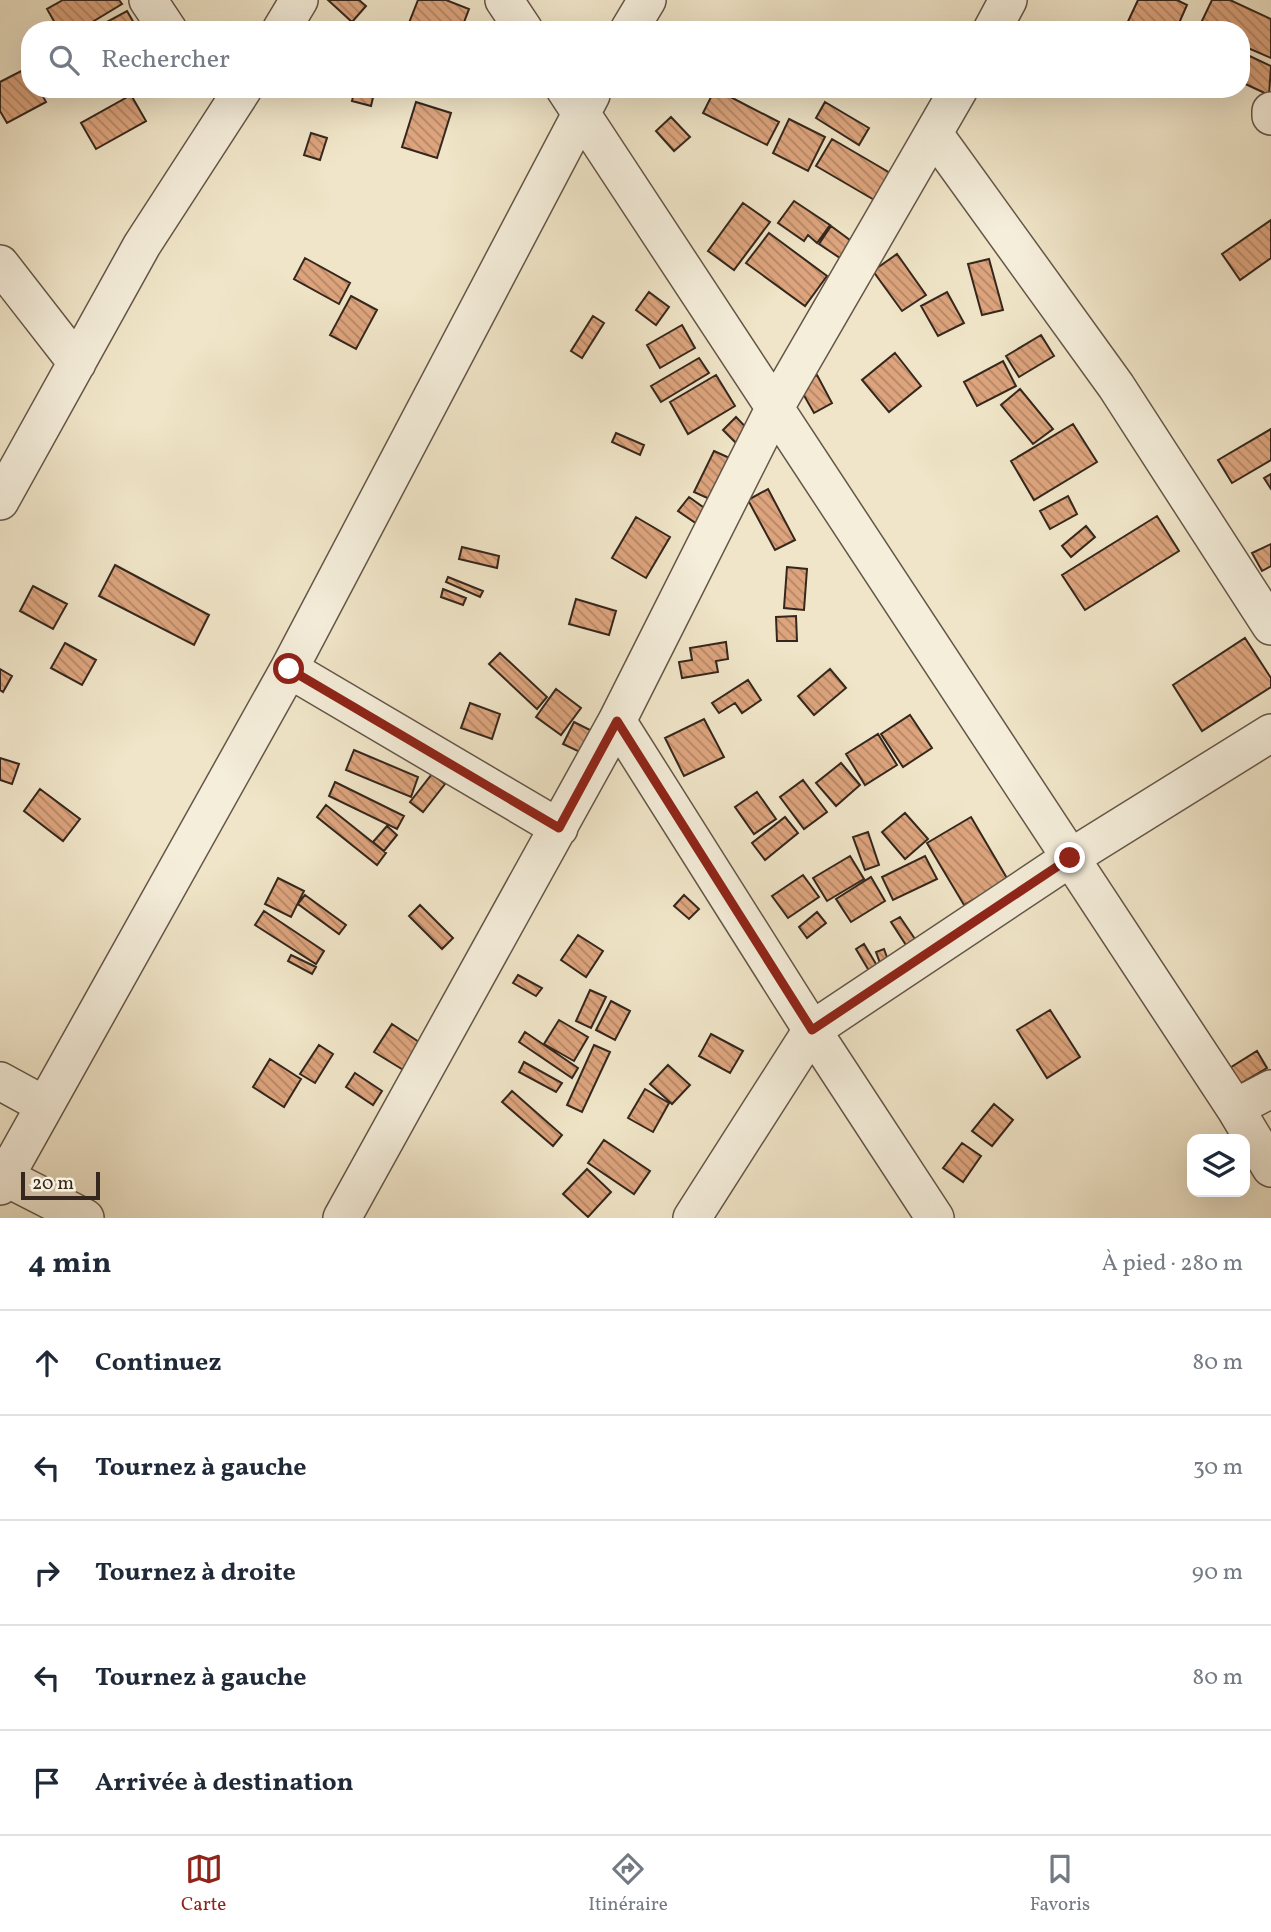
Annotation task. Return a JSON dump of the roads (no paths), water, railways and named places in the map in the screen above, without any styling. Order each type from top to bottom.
[{"type":"street","points":[[149,0],[162,21]]},
{"type":"street","points":[[286,21],[299,0]]},
{"type":"street","points":[[504,0],[518,21]]},
{"type":"street","points":[[634,21],[647,0]]},
{"type":"street","points":[[997,21],[1008,0]]},
{"type":"street","points":[[85,1218],[3,1182],[289,669],[579,98]]},
{"type":"street","points":[[581,98],[774,409],[1235,1108],[1271,1168]]},
{"type":"street","points":[[342,1218],[617,721],[774,409],[954,98]]},
{"type":"street","points":[[0,501],[225,99]]},
{"type":"street","points":[[934,134],[1115,386],[1271,626]]},
{"type":"street","points":[[0,264],[76,363]]},
{"type":"street","points":[[289,669],[559,828]]},
{"type":"street","points":[[617,721],[812,1030],[935,1218]]},
{"type":"street","points":[[692,1218],[812,1030],[1070,858],[1271,733]]},
{"type":"street","points":[[0,1081],[44,1105]]},
{"type":"street","points":[[1235,1108],[1271,1089]]}]
